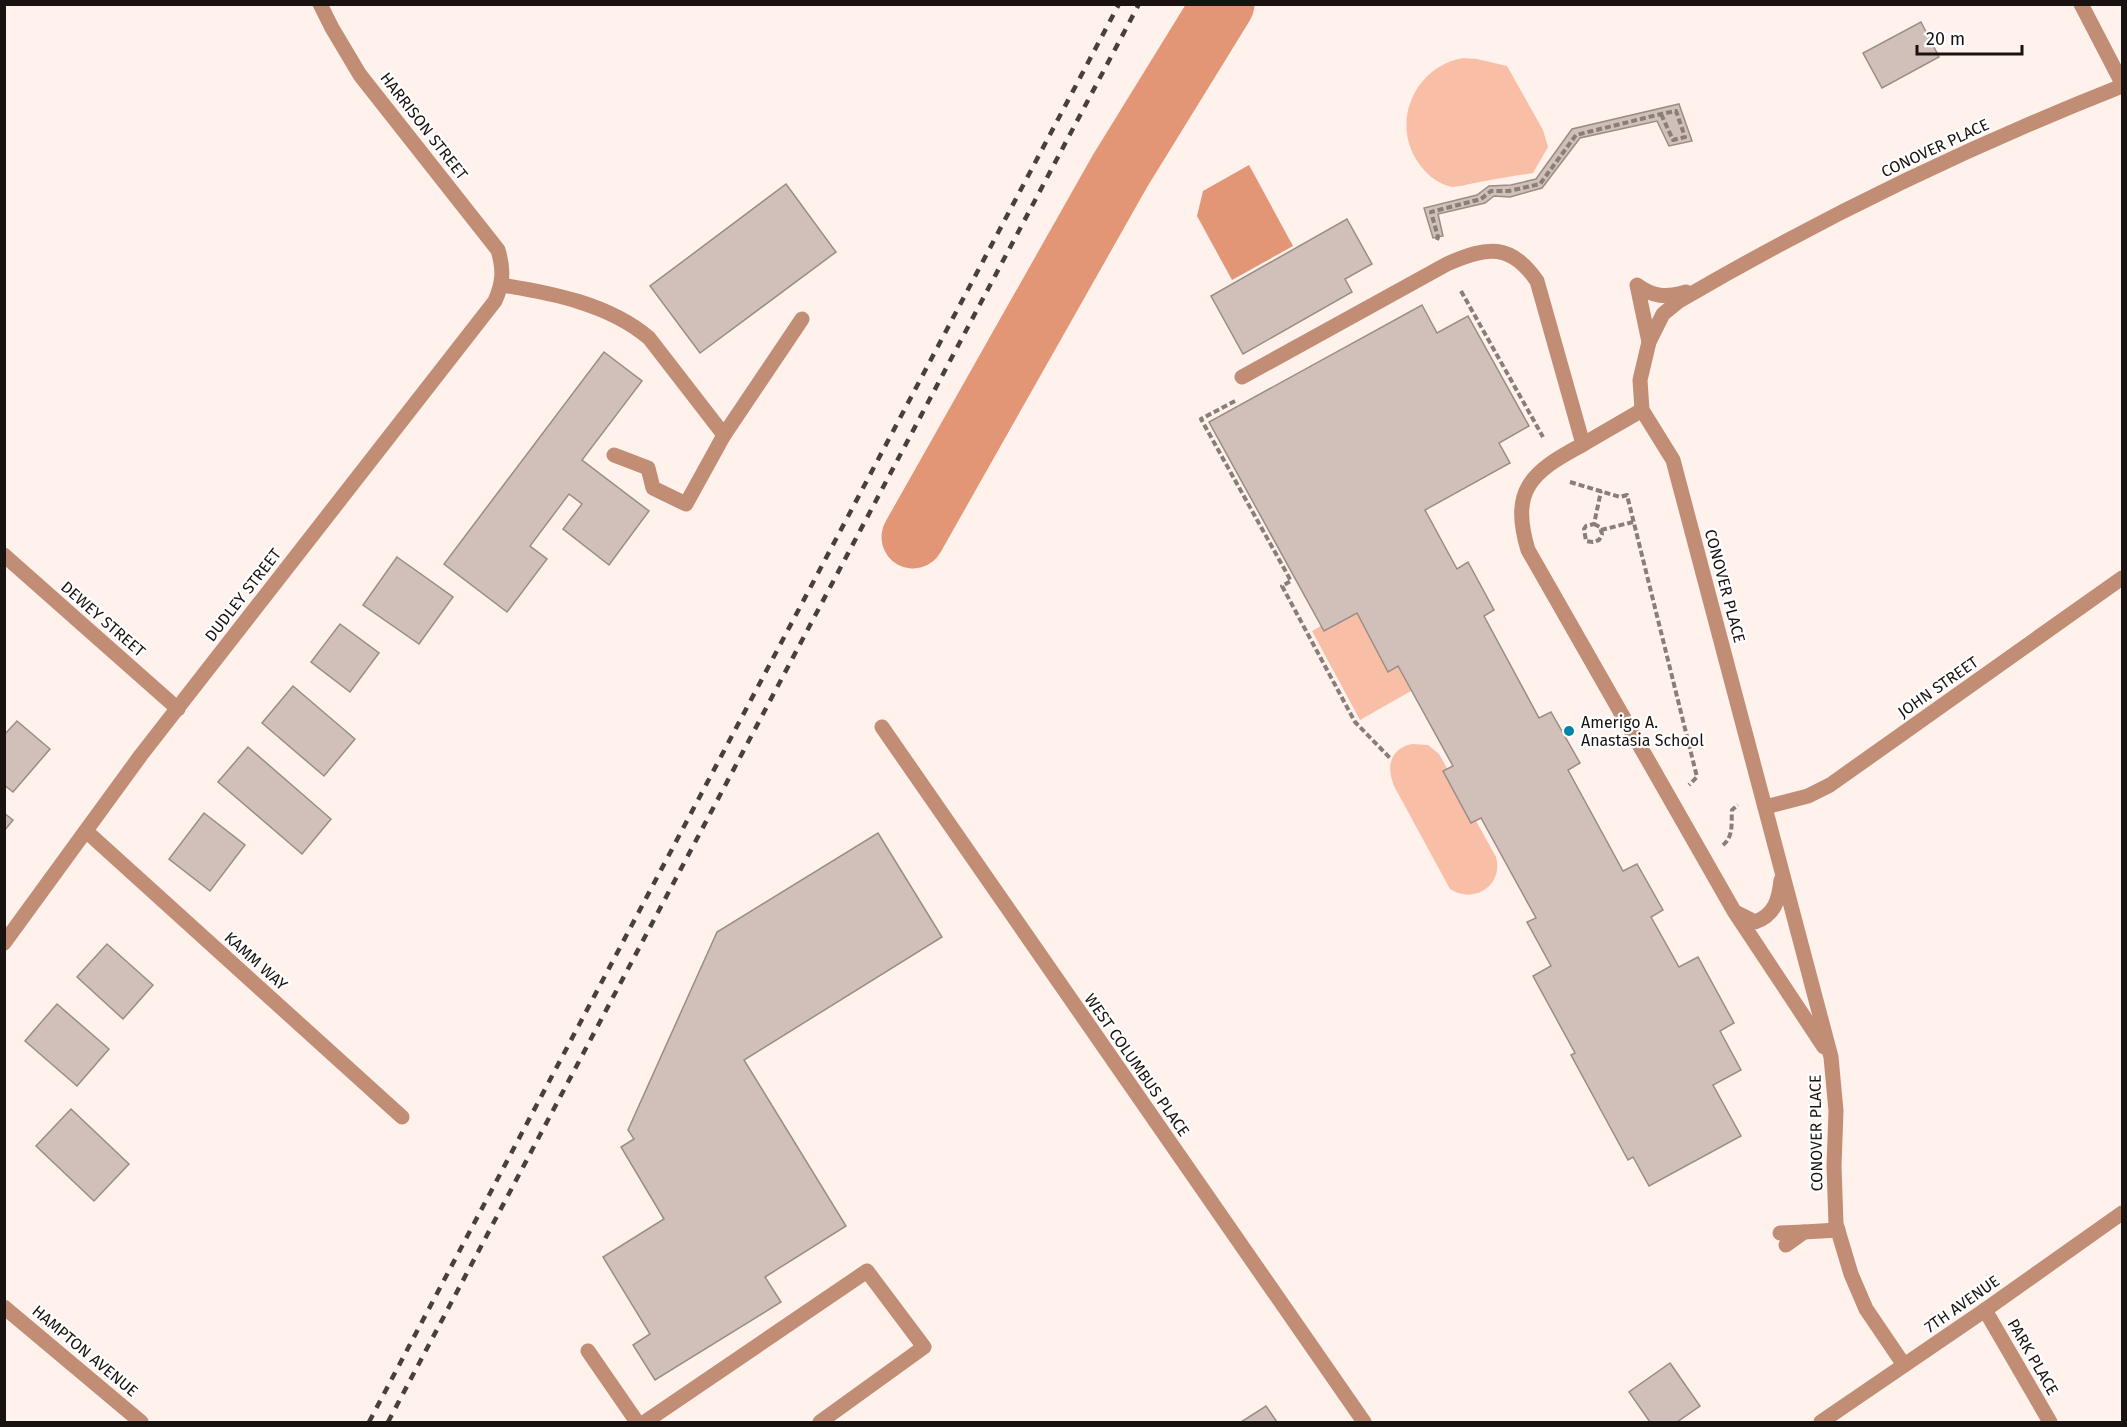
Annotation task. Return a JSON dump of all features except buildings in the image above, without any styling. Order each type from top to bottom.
[{"type":"street","name":"HARRISON STREET","points":[[320,4],[360,75],[498,250],[503,267]]},
{"type":"street","name":"CONOVER PLACE","points":[[1904,1365],[1866,1309],[1851,1274],[1838,1230],[1834,1166],[1836,1111],[1831,1057],[1673,460],[1642,410],[1640,380],[1648,342],[1663,314],[1679,301],[1852,206],[2068,107],[2122,85],[2082,4]]},
{"type":"street","points":[[1242,377],[1447,264],[1464,256],[1498,251],[1513,255],[1528,268],[1537,281],[1583,444]]},
{"type":"street","name":"DUDLEY STREET","points":[[4,943],[178,709],[495,301],[502,285],[503,267]]},
{"type":"street","points":[[502,285],[540,291],[591,306],[634,325],[649,338],[724,435]]},
{"type":"street","points":[[1648,342],[1637,285],[1648,294],[1671,297],[1703,287]]},
{"type":"street","points":[[614,455],[648,468],[653,488],[686,504],[724,435],[802,319]]},
{"type":"street","points":[[1642,410],[1556,459],[1534,476],[1524,498],[1521,525],[1528,550],[1734,911],[1831,1057]]},
{"type":"street","name":"DEWEY STREET","points":[[4,555],[178,709]]},
{"type":"street","name":"JOHN STREET","points":[[1765,807],[1808,796],[1830,785],[2122,578]]},
{"type":"street","name":"WEST COLUMBUS PLACE","points":[[882,727],[1364,1422]]},
{"type":"street","name":"KAMM WAY","points":[[86,831],[402,1117]]},
{"type":"street","points":[[1734,911],[1755,922],[1766,918],[1778,902],[1782,869]]},
{"type":"street","name":"7TH AVENUE","points":[[1821,1422],[2122,1213]]},
{"type":"street","points":[[1783,1239],[1804,1232],[1838,1230]]},
{"type":"street","points":[[645,1422],[867,1271],[924,1347],[820,1422]]},
{"type":"street","name":"HAMPTON AVENUE","points":[[4,1307],[141,1422]]},
{"type":"street","name":"PARK PLACE","points":[[1985,1310],[2050,1422]]},
{"type":"street","points":[[588,1350],[637,1422]]},
{"type":"path","points":[[1436,244],[1438,237],[1431,212],[1481,199],[1491,191],[1509,191],[1540,184],[1576,135],[1661,114],[1676,111],[1685,137],[1673,140],[1661,114]]},
{"type":"path","points":[[1461,291],[1545,441]]},
{"type":"path","points":[[1242,377],[1235,401],[1202,419],[1291,581],[1282,586],[1355,722],[1391,759]]},
{"type":"path","points":[[1570,482],[1620,497],[1627,495],[1697,777],[1689,785]]},
{"type":"path","points":[[1594,524],[1601,491]]},
{"type":"path","points":[[1601,530],[1633,522]]},
{"type":"path","points":[[1594,524],[1601,530],[1601,537],[1597,541],[1586,540],[1584,529],[1594,524]]},
{"type":"shaded area","points":[[1463,58],[1507,66],[1543,130],[1548,147],[1533,173],[1452,187],[1430,176],[1414,155],[1408,138],[1407,120],[1410,103],[1418,87],[1430,74],[1445,64]]},
{"type":"shaded area","points":[[1249,165],[1293,246],[1232,280],[1197,216],[1203,191]]},
{"type":"shaded area","points":[[1357,613],[1388,671],[1398,666],[1411,691],[1360,720],[1312,631],[1321,626],[1324,631]]},
{"type":"shaded area","points":[[1412,744],[1428,745],[1439,754],[1496,857],[1496,876],[1485,890],[1468,895],[1450,889],[1394,786],[1390,772],[1392,759],[1399,750]]},
{"type":"waterway","points":[[913,537],[1120,171],[1223,4]]},
{"type":"railway","points":[[369,1422],[1119,4]]},
{"type":"railway","points":[[388,1422],[1139,4]]},
{"type":"place","name":"Amerigo A. Anastasia School","points":[[1569,731]]}]
